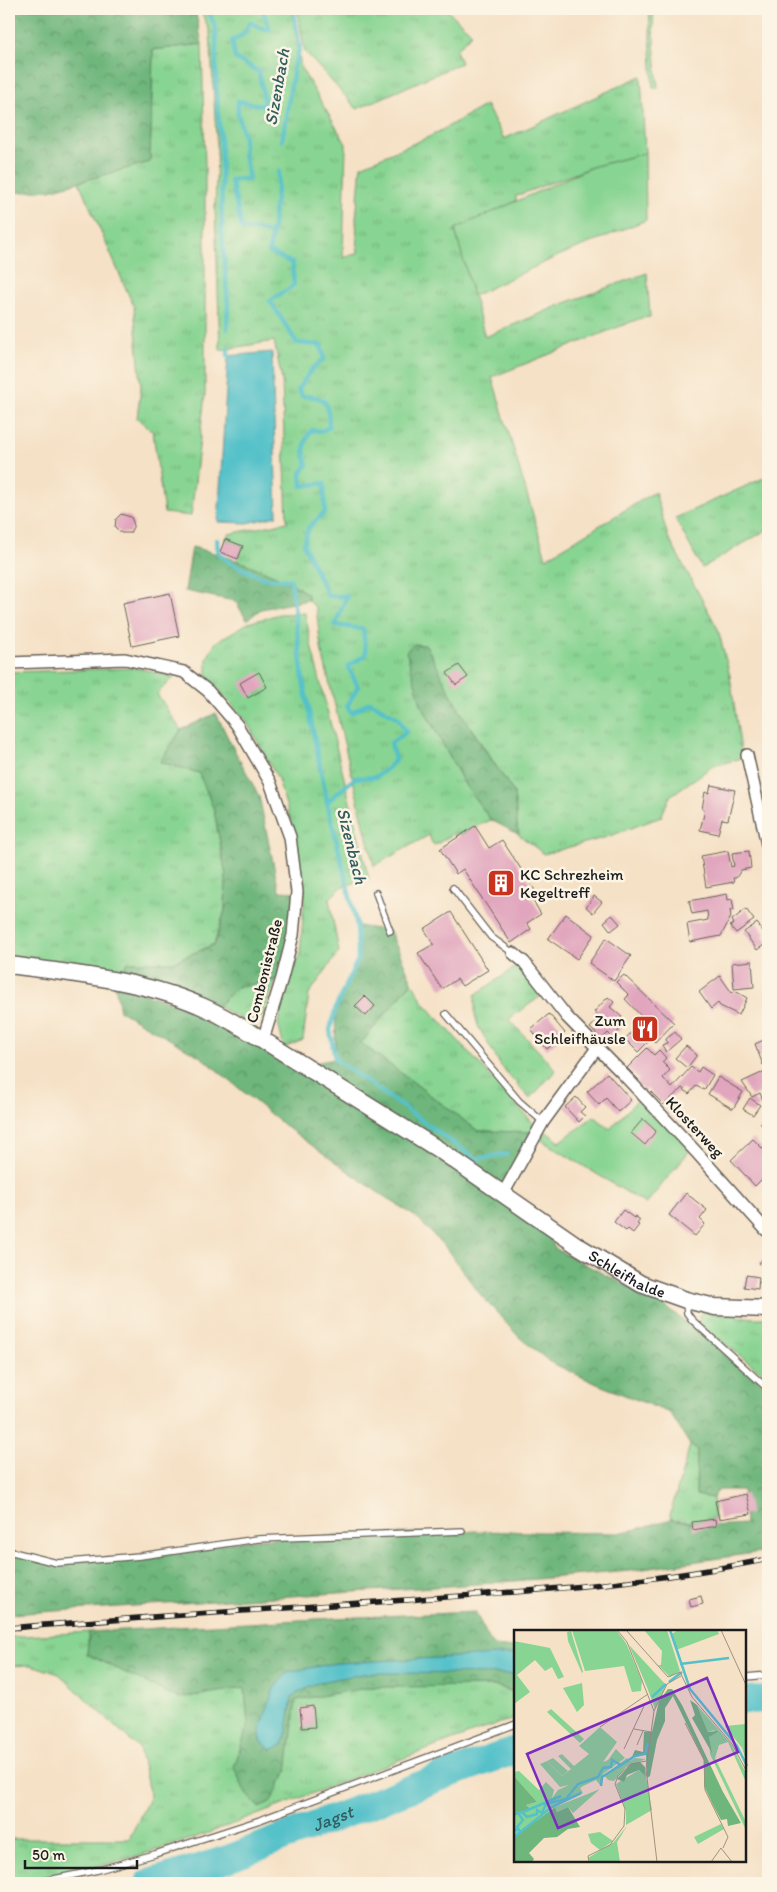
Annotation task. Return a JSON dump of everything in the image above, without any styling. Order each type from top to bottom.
[{"type":"main road","name":"Schleifhalde","points":[[9,965],[89,976],[142,986],[198,1004],[263,1040],[441,1151],[578,1246],[640,1284],[686,1300],[715,1307],[768,1308]]},
{"type":"street","name":"Combonistraße","points":[[9,663],[124,659],[184,672],[208,690],[237,725],[270,782],[290,837],[297,892],[293,935],[263,1040]]},
{"type":"street","points":[[747,755],[768,849]]},
{"type":"street","name":"Klosterweg","points":[[513,953],[524,962],[567,1017],[698,1154],[766,1230]]},
{"type":"street","points":[[503,1194],[543,1122],[597,1048]]},
{"type":"lane","points":[[453,888],[491,937],[513,953]]},
{"type":"lane","points":[[376,893],[390,931]]},
{"type":"lane","points":[[446,1014],[519,1101],[543,1122]]},
{"type":"lane","points":[[686,1300],[687,1313],[692,1320],[768,1389]]},
{"type":"lane","points":[[9,1551],[57,1563],[140,1556],[258,1539],[462,1530]]},
{"type":"lane","points":[[747,1677],[768,1675]]},
{"type":"lane","points":[[34,1883],[98,1870],[155,1854],[260,1820],[514,1725]]},
{"type":"green space","points":[[9,9],[195,9],[202,44],[153,50],[150,162],[50,190],[9,193]]},
{"type":"green space","points":[[200,9],[292,9],[301,68],[346,144],[343,258],[358,253],[356,219],[361,166],[431,136],[486,105],[504,139],[641,76],[645,153],[592,167],[516,196],[516,201],[455,230],[485,337],[565,303],[647,273],[650,317],[641,318],[492,377],[546,558],[655,492],[668,537],[718,629],[730,676],[742,758],[713,766],[670,796],[661,817],[607,837],[544,854],[518,834],[514,793],[458,708],[426,645],[421,704],[465,785],[491,820],[461,835],[455,833],[435,845],[432,843],[429,835],[374,866],[321,648],[316,608],[308,600],[307,594],[289,581],[238,562],[243,546],[225,539],[229,534],[287,522],[282,380],[274,341],[220,350],[215,207],[217,152],[210,32]]},
{"type":"green space","points":[[297,9],[446,9],[472,33],[456,50],[461,63],[357,109],[305,52]]},
{"type":"green space","points":[[649,9],[654,9],[653,29],[658,88],[653,88]]},
{"type":"green space","points":[[202,44],[205,170],[205,395],[191,516],[164,513],[153,432],[137,418],[141,387],[134,307],[79,182],[150,162],[153,50]]},
{"type":"green space","points":[[645,153],[646,220],[558,256],[473,296],[455,229],[592,167]]},
{"type":"green space","points":[[768,476],[768,529],[702,568],[675,518]]},
{"type":"green space","points":[[192,547],[237,560],[266,572],[308,594],[308,600],[261,609],[247,620],[235,601],[185,591]]},
{"type":"green space","points":[[305,613],[312,649],[369,879],[343,886],[329,899],[339,952],[309,994],[303,1040],[284,1048],[278,1023],[287,985],[300,956],[305,889],[295,833],[277,777],[245,719],[207,677],[207,658],[216,642],[248,623],[279,614]]},
{"type":"green space","points":[[414,644],[426,645],[458,708],[514,793],[518,834],[491,820],[465,785],[421,704],[406,651]]},
{"type":"green space","points":[[138,668],[174,677],[157,694],[181,730],[160,762],[199,773],[214,810],[226,876],[225,910],[214,944],[173,962],[128,962],[120,977],[9,958],[9,672]]},
{"type":"green space","points":[[216,713],[259,796],[279,891],[297,892],[282,978],[237,987],[218,1006],[120,977],[128,962],[173,962],[215,944],[225,910],[226,876],[214,810],[199,773],[160,762],[181,730]]},
{"type":"green space","points":[[357,926],[390,931],[412,982],[361,1043],[478,1131],[531,1132],[515,1172],[503,1194],[303,1065],[335,1059],[336,1007],[358,959]]},
{"type":"green space","points":[[519,965],[541,996],[509,1019],[556,1070],[530,1099],[501,1066],[478,1026],[475,1015],[475,995]]},
{"type":"green space","points":[[276,980],[262,1017],[243,1021],[218,1006],[237,987]]},
{"type":"green space","points":[[412,982],[424,1003],[534,1124],[531,1132],[478,1131],[361,1043]]},
{"type":"green space","points":[[115,985],[197,1009],[440,1157],[543,1228],[556,1249],[665,1306],[758,1379],[768,1389],[768,1551],[629,1571],[479,1584],[9,1614],[9,1551],[57,1563],[140,1556],[258,1539],[462,1531],[618,1533],[671,1519],[711,1526],[745,1524],[743,1490],[718,1490],[713,1498],[696,1495],[697,1450],[690,1445],[670,1413],[597,1384],[550,1362],[519,1337],[479,1293],[446,1248],[416,1217],[285,1126],[201,1057],[120,1011]]},
{"type":"green space","points":[[641,1096],[691,1149],[646,1204],[541,1140],[545,1131],[560,1142],[594,1116],[610,1129]]},
{"type":"green space","points":[[702,1312],[768,1318],[768,1377],[703,1327],[698,1317]]},
{"type":"green space","points":[[690,1445],[697,1450],[696,1495],[713,1498],[715,1519],[692,1522],[671,1519],[670,1515]]},
{"type":"green space","points":[[475,1612],[493,1646],[514,1648],[514,1692],[497,1686],[372,1687],[296,1700],[287,1771],[270,1803],[259,1808],[246,1794],[234,1767],[248,1725],[245,1688],[178,1698],[87,1654],[89,1632]]},
{"type":"green space","points":[[89,1632],[87,1654],[178,1698],[245,1688],[248,1725],[234,1767],[287,1771],[295,1700],[372,1687],[497,1686],[514,1692],[514,1719],[499,1723],[212,1832],[172,1845],[90,1868],[9,1882],[9,1839],[129,1839],[150,1796],[139,1748],[59,1674],[31,1665],[9,1666],[9,1637]]},
{"type":"water","points":[[272,352],[277,516],[248,523],[218,522],[228,356]]},
{"type":"water","points":[[514,1654],[514,1674],[368,1673],[319,1682],[292,1696],[283,1745],[271,1750],[261,1741],[260,1730],[274,1688],[288,1672],[336,1663]]},
{"type":"building","points":[[121,514],[131,517],[134,525],[130,533],[121,533],[115,527],[116,519]]},
{"type":"building","points":[[225,539],[243,546],[238,559],[220,552]]},
{"type":"building","points":[[170,593],[179,636],[132,646],[123,603]]},
{"type":"building","points":[[459,665],[468,677],[456,685],[447,673]]},
{"type":"building","points":[[259,672],[267,687],[248,698],[240,683]]},
{"type":"building","points":[[711,785],[735,790],[728,820],[722,819],[718,834],[700,830],[705,810],[702,809],[705,792],[709,793]]},
{"type":"building","name":"KC Schrezheim Kegeltreff","points":[[475,826],[489,848],[502,840],[536,892],[530,896],[541,914],[527,923],[531,929],[511,943],[463,869],[456,874],[440,849]]},
{"type":"building","points":[[728,851],[731,867],[734,866],[732,853],[749,851],[751,868],[741,870],[736,878],[733,878],[734,882],[706,887],[701,856]]},
{"type":"building","points":[[727,894],[728,900],[732,899],[734,910],[730,910],[731,917],[721,936],[690,942],[687,924],[708,920],[707,911],[692,914],[689,901]]},
{"type":"building","points":[[594,896],[602,902],[593,913],[586,907]]},
{"type":"building","points":[[746,909],[754,920],[736,933],[730,926],[734,924],[732,920]]},
{"type":"building","points":[[451,912],[488,970],[462,986],[457,979],[442,989],[418,953],[434,944],[424,929]]},
{"type":"building","points":[[566,914],[594,935],[577,959],[548,939]]},
{"type":"building","points":[[612,915],[620,924],[611,931],[604,922]]},
{"type":"building","points":[[757,923],[768,942],[757,950],[744,932]]},
{"type":"building","points":[[606,938],[631,956],[614,981],[589,963]]},
{"type":"building","points":[[752,961],[754,987],[734,989],[732,963]]},
{"type":"building","points":[[624,975],[674,1023],[655,1043],[651,1039],[638,1052],[625,1039],[644,1019],[625,999],[629,995],[616,982]]},
{"type":"building","points":[[720,976],[732,993],[735,991],[747,998],[739,1015],[720,1006],[718,1003],[711,1009],[699,992]]},
{"type":"building","points":[[365,996],[375,1006],[366,1016],[355,1006]]},
{"type":"building","points":[[608,997],[614,1002],[610,1007],[622,1017],[616,1024],[621,1028],[613,1038],[608,1033],[602,1039],[590,1028],[600,1017],[594,1012]]},
{"type":"building","points":[[549,1014],[565,1033],[547,1049],[531,1029]]},
{"type":"building","points":[[675,1032],[681,1039],[666,1052],[662,1045],[667,1043],[666,1039]]},
{"type":"building","points":[[768,1038],[768,1063],[763,1065],[755,1044]]},
{"type":"building","points":[[686,1046],[697,1055],[687,1068],[675,1058]]},
{"type":"building","points":[[647,1048],[654,1055],[659,1050],[666,1058],[662,1062],[670,1070],[663,1078],[672,1088],[691,1067],[698,1072],[701,1067],[713,1075],[704,1090],[696,1086],[689,1094],[682,1088],[664,1105],[647,1088],[645,1091],[636,1083],[639,1080],[627,1068]]},
{"type":"building","points":[[768,1070],[768,1101],[764,1103],[760,1093],[752,1097],[742,1082]]},
{"type":"building","points":[[607,1073],[631,1100],[618,1112],[606,1098],[599,1105],[587,1092]]},
{"type":"building","points":[[718,1077],[743,1092],[733,1109],[708,1094]]},
{"type":"building","points":[[576,1097],[585,1107],[580,1112],[585,1116],[579,1122],[565,1107]]},
{"type":"building","points":[[750,1098],[760,1105],[753,1115],[743,1109]]},
{"type":"building","points":[[768,1117],[768,1133],[760,1123]]},
{"type":"building","points":[[643,1119],[656,1131],[645,1145],[631,1133]]},
{"type":"building","points":[[753,1139],[768,1154],[768,1173],[755,1186],[731,1160]]},
{"type":"building","points":[[686,1193],[707,1210],[700,1219],[705,1224],[695,1236],[669,1215]]},
{"type":"building","points":[[623,1210],[640,1220],[633,1233],[628,1229],[626,1231],[614,1222]]},
{"type":"building","points":[[768,1254],[768,1272],[759,1263]]},
{"type":"building","points":[[746,1275],[759,1277],[758,1289],[744,1287]]},
{"type":"building","points":[[746,1494],[751,1514],[719,1519],[715,1501]]},
{"type":"building","points":[[715,1519],[716,1526],[693,1530],[692,1522]]},
{"type":"building","points":[[701,1596],[703,1604],[691,1607],[689,1599]]},
{"type":"building","points":[[313,1706],[315,1727],[302,1728],[300,1708]]},
{"type":"waterway","points":[[207,9],[216,28],[216,85],[221,149],[222,231],[228,304],[227,329]]},
{"type":"waterway","name":"Sizenbach","points":[[262,9],[270,29],[260,28],[250,22],[244,34],[232,41],[235,58],[259,72],[265,106],[238,101],[238,114],[244,137],[244,153],[249,179],[231,180],[242,229],[258,230],[272,234],[269,252],[292,263],[294,285],[270,301],[297,343],[321,345],[324,359],[312,369],[298,389],[302,396],[317,397],[325,402],[329,427],[322,431],[312,430],[305,442],[304,451],[307,465],[301,473],[302,486],[324,483],[325,512],[308,528],[304,545],[328,596],[347,596],[335,625],[363,629],[366,655],[348,666],[358,687],[347,706],[351,713],[370,702],[398,718],[406,732],[391,743],[395,760],[388,768],[376,777],[355,778],[327,802],[357,926],[358,959],[336,1007],[330,1030],[335,1059],[476,1159],[507,1154]]},
{"type":"waterway","name":"Sizenbach","points":[[282,141],[294,67],[300,47],[293,9]]},
{"type":"waterway","name":"Sizenbach","points":[[272,234],[279,171]]},
{"type":"waterway","points":[[228,349],[228,356]]},
{"type":"waterway","points":[[217,540],[218,553],[232,564],[263,578],[291,580],[303,680],[327,802]]},
{"type":"waterway","name":"Jagst","points":[[747,1700],[768,1699]]},
{"type":"waterway","name":"Jagst","points":[[149,1883],[225,1860],[514,1751]]},
{"type":"railway","points":[[9,1628],[588,1586],[678,1575],[768,1559]]},
{"type":"place","name":"KC Schrezheim Kegeltreff","points":[[501,883]]},
{"type":"place","name":"Zum Schleifhäusle","points":[[645,1029]]}]
